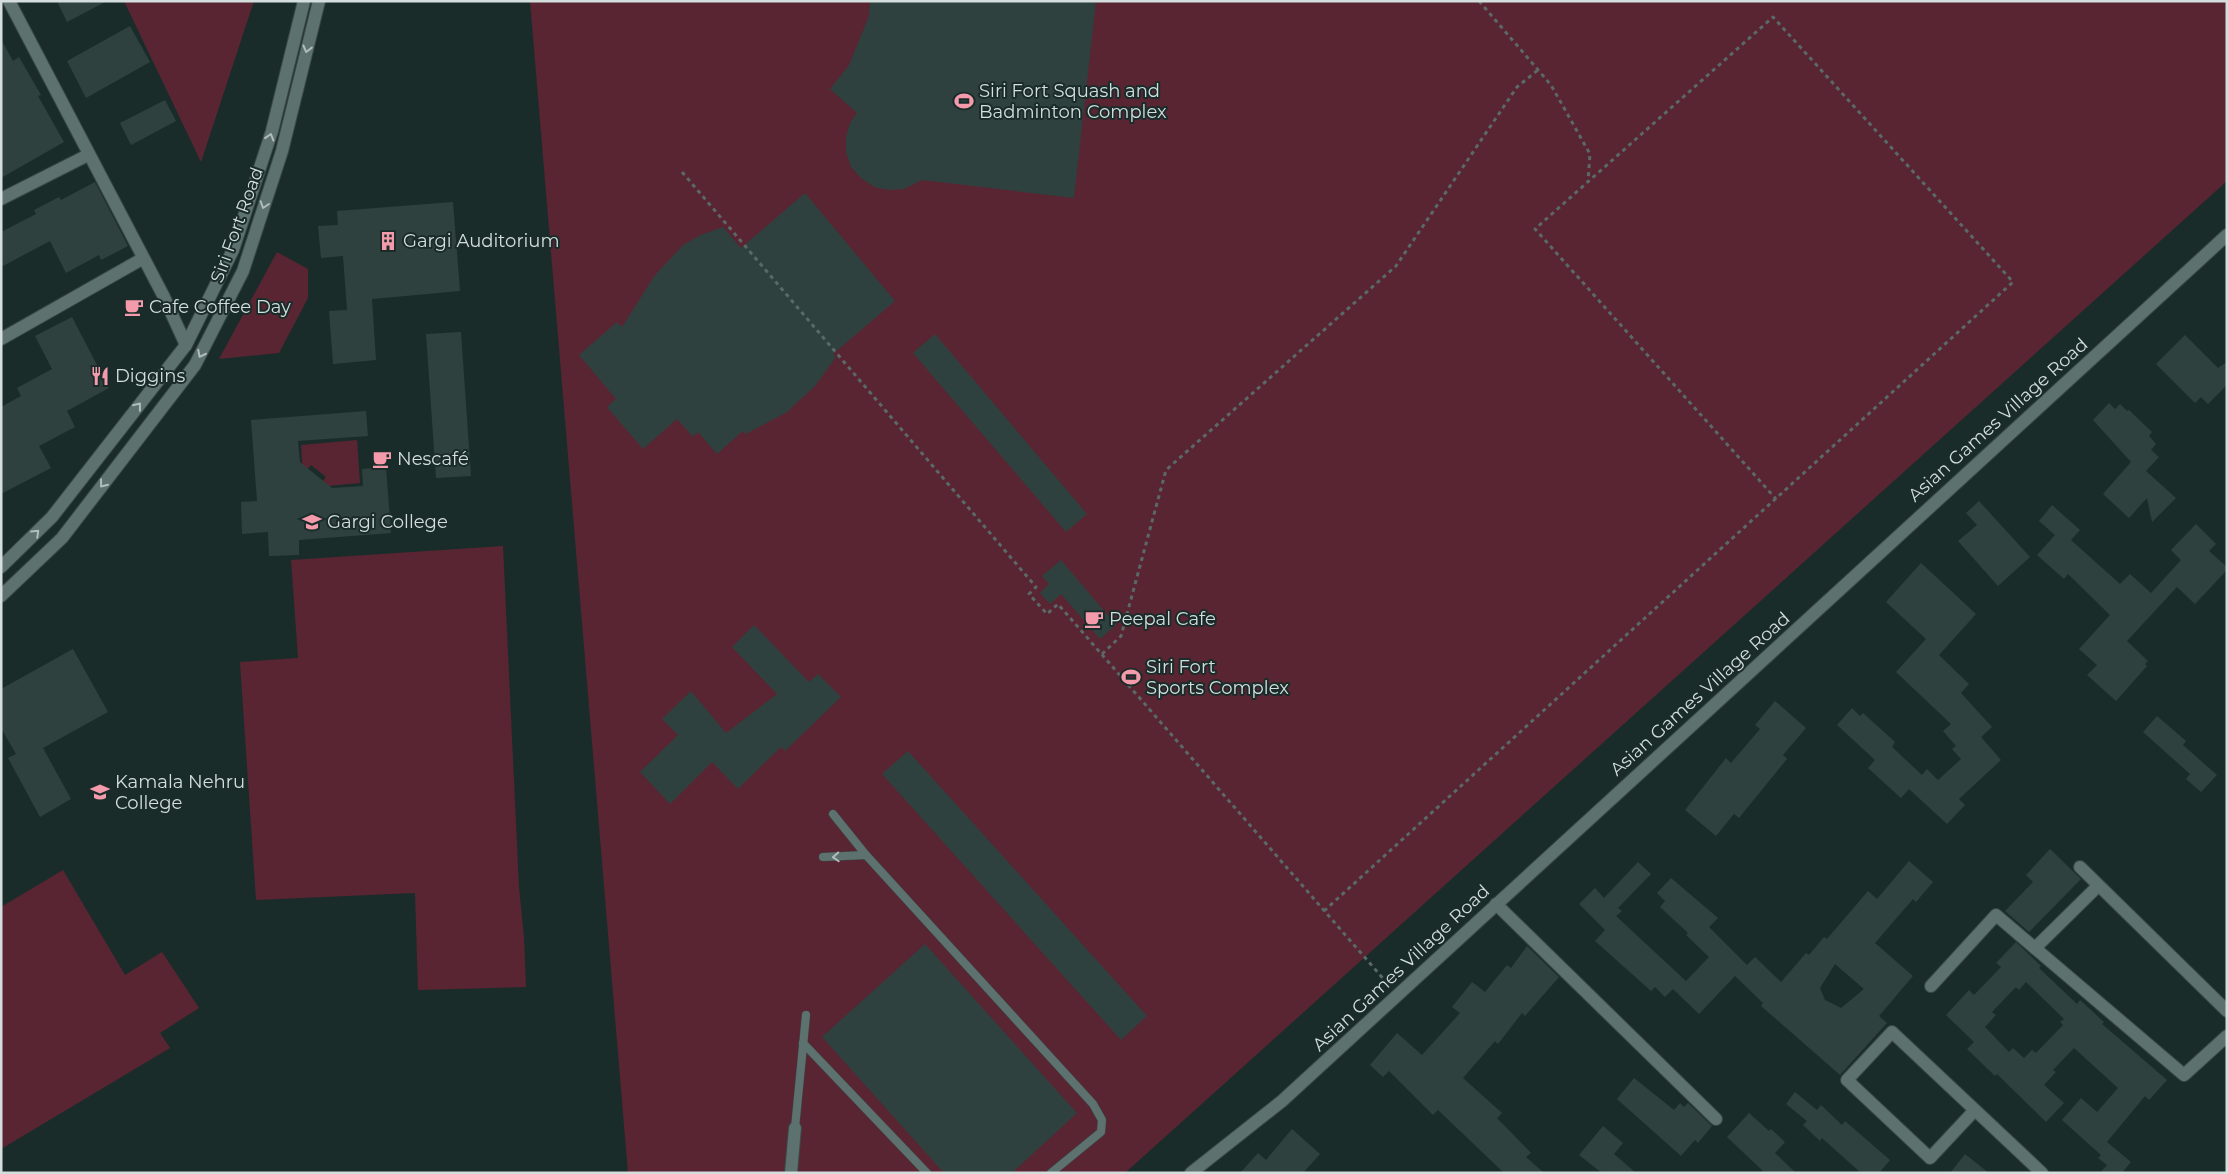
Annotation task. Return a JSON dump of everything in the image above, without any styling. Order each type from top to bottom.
[{"type":"street","points":[[9,1],[142,259],[163,295],[186,345]]},
{"type":"street","name":"Siri Fort Road","points":[[1,567],[52,518],[186,345],[233,250],[272,131],[304,1]]},
{"type":"street","name":"Siri Fort Road","points":[[1,596],[62,538],[195,364],[243,271],[282,151],[319,1]]},
{"type":"street","points":[[1,198],[88,155]]},
{"type":"street","name":"Asian Games Village Road","points":[[1191,1173],[1282,1102],[2227,235]]},
{"type":"street","points":[[1,339],[142,259]]},
{"type":"street","points":[[2080,867],[2227,1011]]},
{"type":"street","points":[[2035,948],[2098,886]]},
{"type":"street","points":[[1496,904],[1716,1120]]},
{"type":"street","points":[[1930,986],[1996,915],[2184,1075],[2227,1036]]},
{"type":"street","points":[[1974,1111],[1930,1158],[1847,1080],[1892,1032],[2042,1173]]},
{"type":"street","points":[[791,1173],[795,1128]]},
{"type":"lane","points":[[833,814],[866,855],[1093,1104],[1102,1120],[1101,1132],[1051,1173]]},
{"type":"lane","points":[[823,858],[866,855]]},
{"type":"lane","points":[[795,1128],[806,1015]]},
{"type":"lane","points":[[803,1044],[927,1173]]},
{"type":"path","points":[[1479,1],[1551,85],[1590,154],[1588,182]]},
{"type":"path","points":[[1324,911],[1776,499],[2013,282],[1773,17],[1535,229],[1776,499]]},
{"type":"path","points":[[1102,654],[1122,636],[1166,470],[1396,266],[1518,87],[1538,70]]},
{"type":"path","points":[[682,172],[1036,587],[1029,594],[1047,614],[1058,604],[1398,995]]},
{"type":"shaded area","points":[[124,1],[254,1],[201,162]]},
{"type":"shaded area","name":"Siri Fort Sports Complex","points":[[530,1],[2227,1],[2227,181],[1125,1173],[628,1173]]},
{"type":"shaded area","points":[[277,252],[308,269],[308,298],[279,353],[219,359]]},
{"type":"shaded area","points":[[357,440],[360,483],[318,487],[326,477],[311,465],[303,475],[301,445]]},
{"type":"shaded area","points":[[503,546],[519,887],[526,987],[418,990],[415,893],[256,900],[240,662],[298,658],[291,560]]},
{"type":"shaded area","points":[[63,870],[125,975],[162,952],[199,1008],[160,1033],[170,1048],[1,1149],[1,907]]},
{"type":"building","points":[[57,1],[107,1],[67,22]]},
{"type":"building","name":"Siri Fort Squash and Badminton Complex","points":[[870,1],[1096,1],[1074,198],[922,180],[904,189],[889,190],[874,187],[861,178],[851,167],[846,152],[846,137],[850,123],[857,113],[830,89],[849,65],[869,16]]},
{"type":"building","points":[[130,26],[150,62],[86,98],[67,61]]},
{"type":"building","points":[[1,39],[13,61],[19,57],[41,95],[38,96],[64,142],[1,178]]},
{"type":"building","points":[[165,100],[176,121],[131,145],[120,123]]},
{"type":"building","points":[[95,182],[128,246],[101,260],[99,255],[66,273],[50,241],[1,267],[1,232],[36,214],[34,210],[59,197],[61,200]]},
{"type":"building","points":[[805,193],[895,301],[833,354],[836,357],[815,386],[787,412],[746,434],[743,431],[717,454],[698,432],[693,437],[677,419],[643,449],[607,407],[616,399],[579,355],[617,322],[622,327],[655,275],[683,245],[701,235],[723,227],[741,248]]},
{"type":"building","name":"Gargi Auditorium","points":[[453,202],[460,291],[372,299],[376,360],[333,364],[329,311],[347,310],[343,256],[321,258],[318,226],[338,225],[337,211]]},
{"type":"building","points":[[72,317],[109,388],[67,411],[75,427],[39,446],[51,468],[1,494],[1,407],[21,396],[17,388],[52,369],[35,336]]},
{"type":"building","points":[[461,332],[471,476],[436,478],[426,334]]},
{"type":"building","points":[[935,334],[1087,514],[1066,532],[913,353]]},
{"type":"building","points":[[2185,335],[2218,368],[2227,362],[2227,385],[2208,404],[2201,397],[2195,403],[2156,364]]},
{"type":"building","points":[[2109,403],[2115,409],[2120,404],[2127,411],[2129,410],[2152,432],[2149,436],[2156,444],[2151,450],[2159,457],[2146,471],[2176,498],[2152,522],[2147,498],[2129,518],[2103,494],[2131,462],[2093,420]]},
{"type":"building","points":[[366,411],[368,436],[298,441],[300,462],[332,488],[363,486],[362,469],[386,467],[391,533],[299,540],[299,555],[269,556],[268,532],[242,534],[241,502],[257,501],[251,420]]},
{"type":"building","points":[[1979,501],[2030,557],[1998,586],[1958,541],[1977,525],[1966,513]]},
{"type":"building","points":[[2052,505],[2080,530],[2071,540],[2120,584],[2130,574],[2151,593],[2181,560],[2171,550],[2196,524],[2216,544],[2209,551],[2227,567],[2227,570],[2195,604],[2177,587],[2127,641],[2148,661],[2145,664],[2147,666],[2116,701],[2087,675],[2097,665],[2079,649],[2110,615],[2068,574],[2064,579],[2037,555],[2055,535],[2039,521]]},
{"type":"building","points":[[1061,560],[1116,625],[1100,639],[1061,594],[1050,604],[1040,593],[1049,584],[1042,576]]},
{"type":"building","points":[[1921,563],[1976,614],[1939,655],[1969,684],[1961,693],[1992,727],[1981,737],[2001,760],[1959,799],[1965,805],[1947,824],[1909,789],[1901,798],[1868,768],[1875,760],[1837,725],[1852,708],[1860,716],[1863,713],[1895,742],[1892,747],[1922,775],[1927,769],[1938,780],[1961,759],[1952,749],[1956,746],[1943,731],[1951,724],[1896,672],[1926,639],[1886,602]]},
{"type":"building","points":[[754,625],[809,682],[818,674],[841,697],[785,751],[781,747],[738,789],[712,762],[670,804],[640,772],[678,735],[662,719],[691,691],[726,733],[777,694],[732,647]]},
{"type":"building","points":[[73,649],[108,712],[43,748],[71,799],[40,817],[8,758],[16,754],[1,728],[1,689]]},
{"type":"building","points":[[1775,701],[1806,728],[1783,755],[1787,759],[1739,818],[1734,814],[1716,836],[1685,810],[1726,758],[1731,763],[1760,729],[1755,725]]},
{"type":"building","points":[[2157,716],[2186,741],[2183,745],[2217,775],[2201,792],[2186,779],[2190,774],[2143,732]]},
{"type":"building","points":[[908,751],[1147,1016],[1121,1040],[882,774]]},
{"type":"building","points":[[2050,849],[2081,879],[2029,932],[2005,911],[2033,882],[2026,875]]},
{"type":"building","points":[[1909,861],[1933,882],[1916,902],[1913,899],[1875,943],[1913,976],[1879,1016],[1887,1023],[1840,1075],[1761,1006],[1763,1003],[1735,976],[1699,1014],[1673,989],[1665,997],[1655,987],[1651,991],[1595,941],[1605,930],[1579,904],[1595,888],[1604,898],[1638,862],[1651,874],[1618,908],[1622,911],[1616,916],[1686,981],[1709,957],[1686,935],[1688,933],[1660,907],[1665,901],[1657,893],[1671,878],[1718,918],[1709,927],[1747,965],[1755,957],[1781,982],[1806,953],[1809,955],[1824,937],[1827,939],[1868,891],[1877,899]],"holes":[[[1835,964],[1864,989],[1841,1008],[1825,1000],[1820,988]]]},
{"type":"building","points":[[2016,942],[2041,966],[2039,968],[2077,1004],[2080,1000],[2104,1022],[2102,1024],[2167,1080],[2149,1100],[2145,1096],[2107,1142],[2131,1162],[2122,1173],[2100,1173],[2107,1165],[2098,1158],[2101,1155],[2062,1120],[2081,1098],[2097,1112],[2118,1088],[2074,1048],[2053,1070],[2056,1072],[2044,1085],[2064,1103],[2046,1122],[1997,1074],[1995,1076],[1967,1049],[1974,1042],[1946,1015],[1969,990],[1974,995],[2001,967],[1996,963]],"holes":[[[2026,982],[2064,1019],[2060,1022],[2063,1025],[2036,1053],[2032,1050],[2024,1058],[2013,1048],[2009,1052],[1985,1027],[1996,1015],[1992,1012],[2016,987],[2019,990]]]},
{"type":"building","points":[[925,944],[1077,1113],[1012,1173],[944,1173],[822,1037]]},
{"type":"building","points":[[1527,946],[1559,977],[1525,1016],[1522,1013],[1498,1044],[1495,1041],[1463,1078],[1502,1113],[1497,1118],[1531,1153],[1526,1157],[1544,1173],[1504,1173],[1438,1110],[1433,1115],[1389,1071],[1383,1077],[1370,1065],[1397,1033],[1422,1055],[1460,1013],[1452,1007],[1472,982],[1485,992],[1507,965],[1511,968]]},
{"type":"building","points":[[1634,1078],[1674,1110],[1680,1103],[1684,1107],[1688,1103],[1712,1126],[1698,1143],[1695,1140],[1681,1156],[1617,1099]]},
{"type":"building","points":[[1795,1092],[1817,1110],[1821,1105],[1842,1125],[1845,1121],[1890,1160],[1879,1173],[1861,1173],[1822,1138],[1820,1141],[1803,1125],[1807,1121],[1786,1104]]},
{"type":"building","points":[[1749,1113],[1785,1142],[1775,1153],[1796,1173],[1765,1173],[1727,1137]]},
{"type":"building","points":[[1603,1126],[1623,1143],[1614,1154],[1636,1173],[1602,1173],[1579,1155]]},
{"type":"building","points":[[1292,1129],[1320,1154],[1303,1173],[1240,1173],[1258,1153],[1266,1160]]},
{"type":"building","points":[[1965,1154],[1989,1173],[1950,1173]]},
{"type":"place","name":"Siri Fort Squash and Badminton Complex","points":[[964,101]]},
{"type":"place","name":"Gargi Auditorium","points":[[388,241]]},
{"type":"place","name":"Cafe Coffee Day","points":[[134,307]]},
{"type":"place","name":"Diggins","points":[[100,376]]},
{"type":"place","name":"Nescafé","points":[[382,459]]},
{"type":"place","name":"Gargi College","points":[[312,522]]},
{"type":"place","name":"Peepal Cafe","points":[[1094,619]]},
{"type":"place","name":"Siri Fort Sports Complex","points":[[1131,677]]},
{"type":"place","name":"Kamala Nehru College","points":[[100,792]]}]
